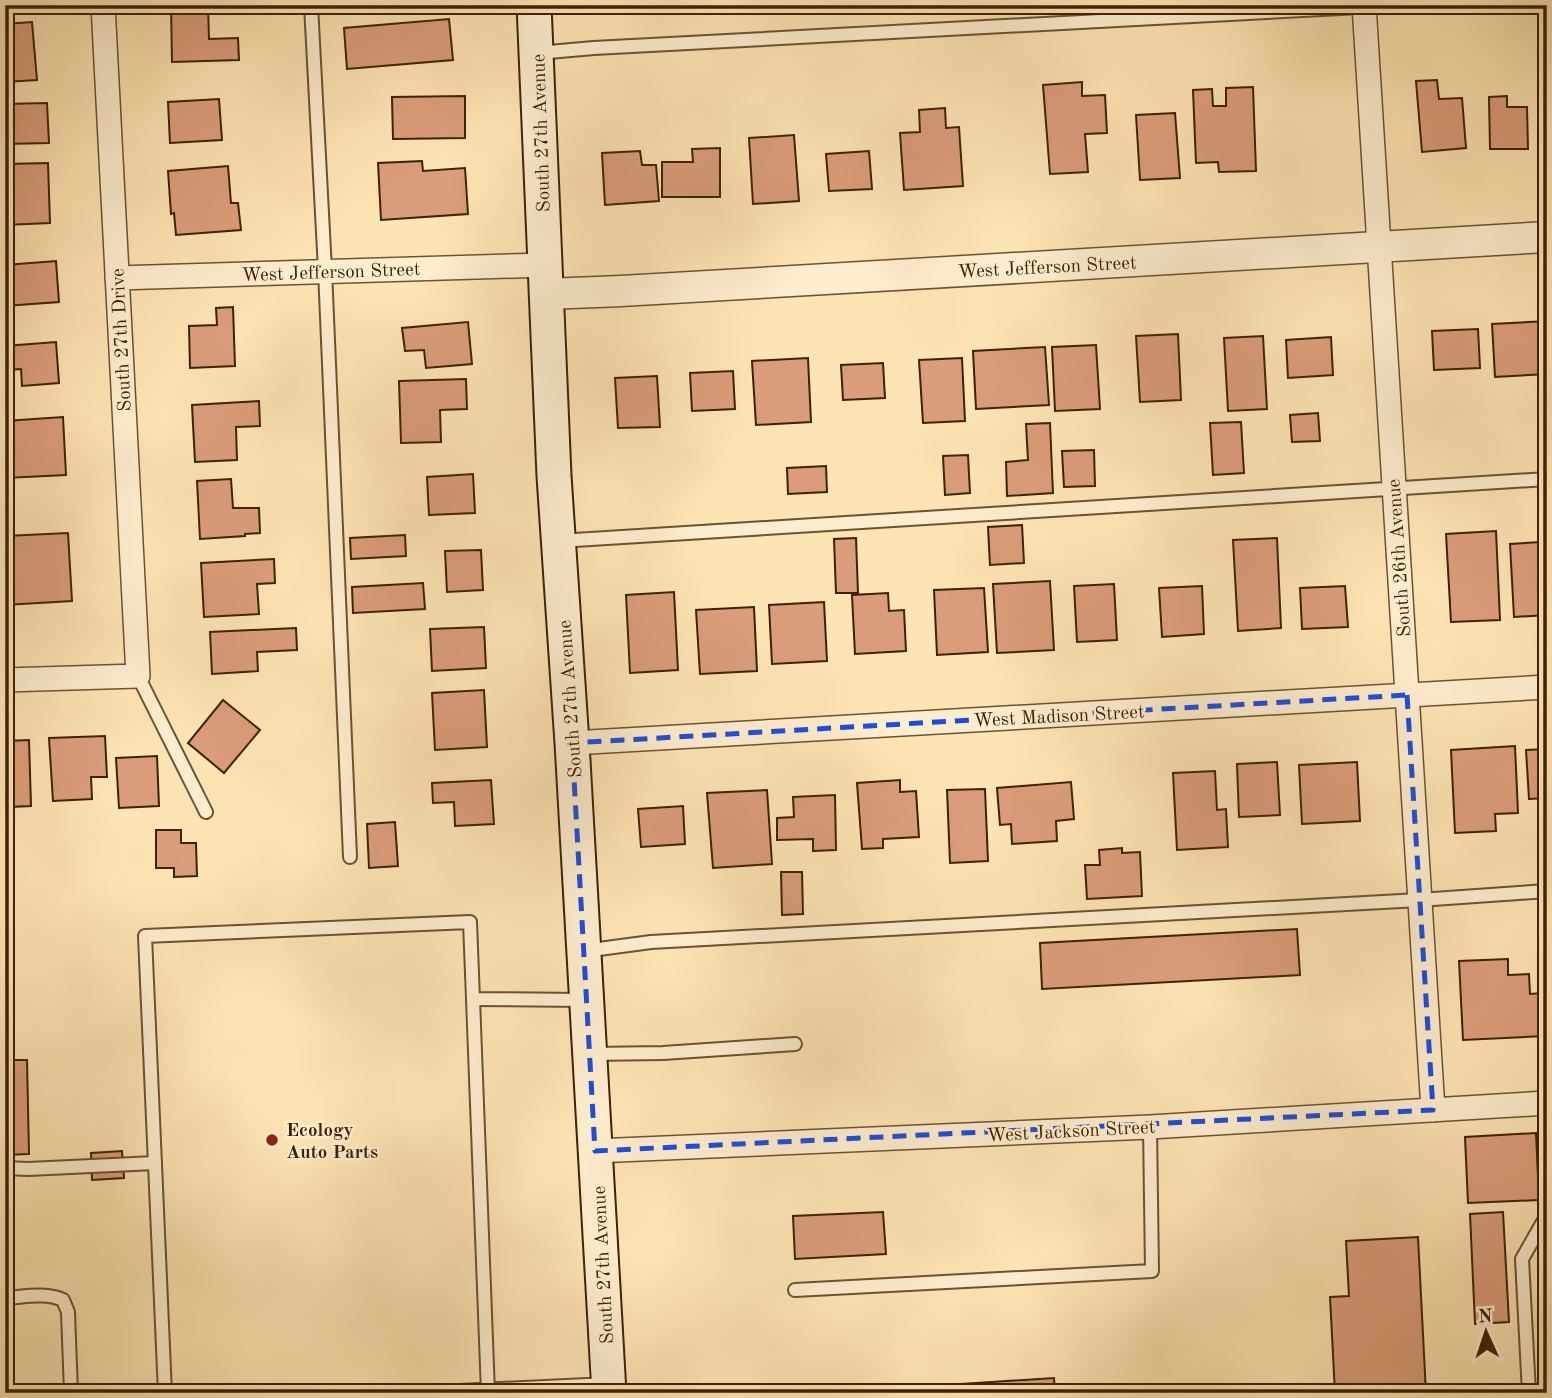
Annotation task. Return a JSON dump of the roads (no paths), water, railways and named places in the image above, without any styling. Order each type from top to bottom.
[{"type":"main road","name":"South 27th Avenue","points":[[534,5],[558,541],[608,1389]]},
{"type":"street","name":"South 27th Drive","points":[[103,5],[138,676]]},
{"type":"street","name":"South 26th Avenue","points":[[1364,6],[1433,1110]]},
{"type":"street","name":"West Jefferson Street","points":[[117,278],[325,270],[546,279],[649,289],[1547,237]]},
{"type":"street","points":[[5,680],[138,676]]},
{"type":"street","name":"West Madison Street","points":[[572,743],[1547,687]]},
{"type":"street","name":"West Jackson Street","points":[[595,1151],[1150,1127],[1547,1103]]},
{"type":"lane","points":[[311,5],[350,857]]},
{"type":"lane","points":[[536,53],[1398,5]]},
{"type":"lane","points":[[558,541],[1547,479]]},
{"type":"lane","points":[[138,676],[205,812]]},
{"type":"lane","points":[[584,951],[651,942],[1547,891]]},
{"type":"lane","points":[[165,1393],[145,936],[470,922],[488,1391]]},
{"type":"lane","points":[[473,999],[586,1000]]},
{"type":"lane","points":[[589,1054],[663,1053],[795,1044]]},
{"type":"lane","points":[[795,1290],[1152,1271],[1150,1127]]},
{"type":"lane","points":[[5,1168],[28,1170],[155,1163]]},
{"type":"lane","points":[[1530,1393],[1522,1259],[1547,1215]]},
{"type":"lane","points":[[5,1298],[47,1296],[63,1300],[68,1312],[71,1393]]},
{"type":"lane","points":[[416,1393],[608,1389]]},
{"type":"place","name":"Ecology Auto Parts","points":[[272,1140]]}]
